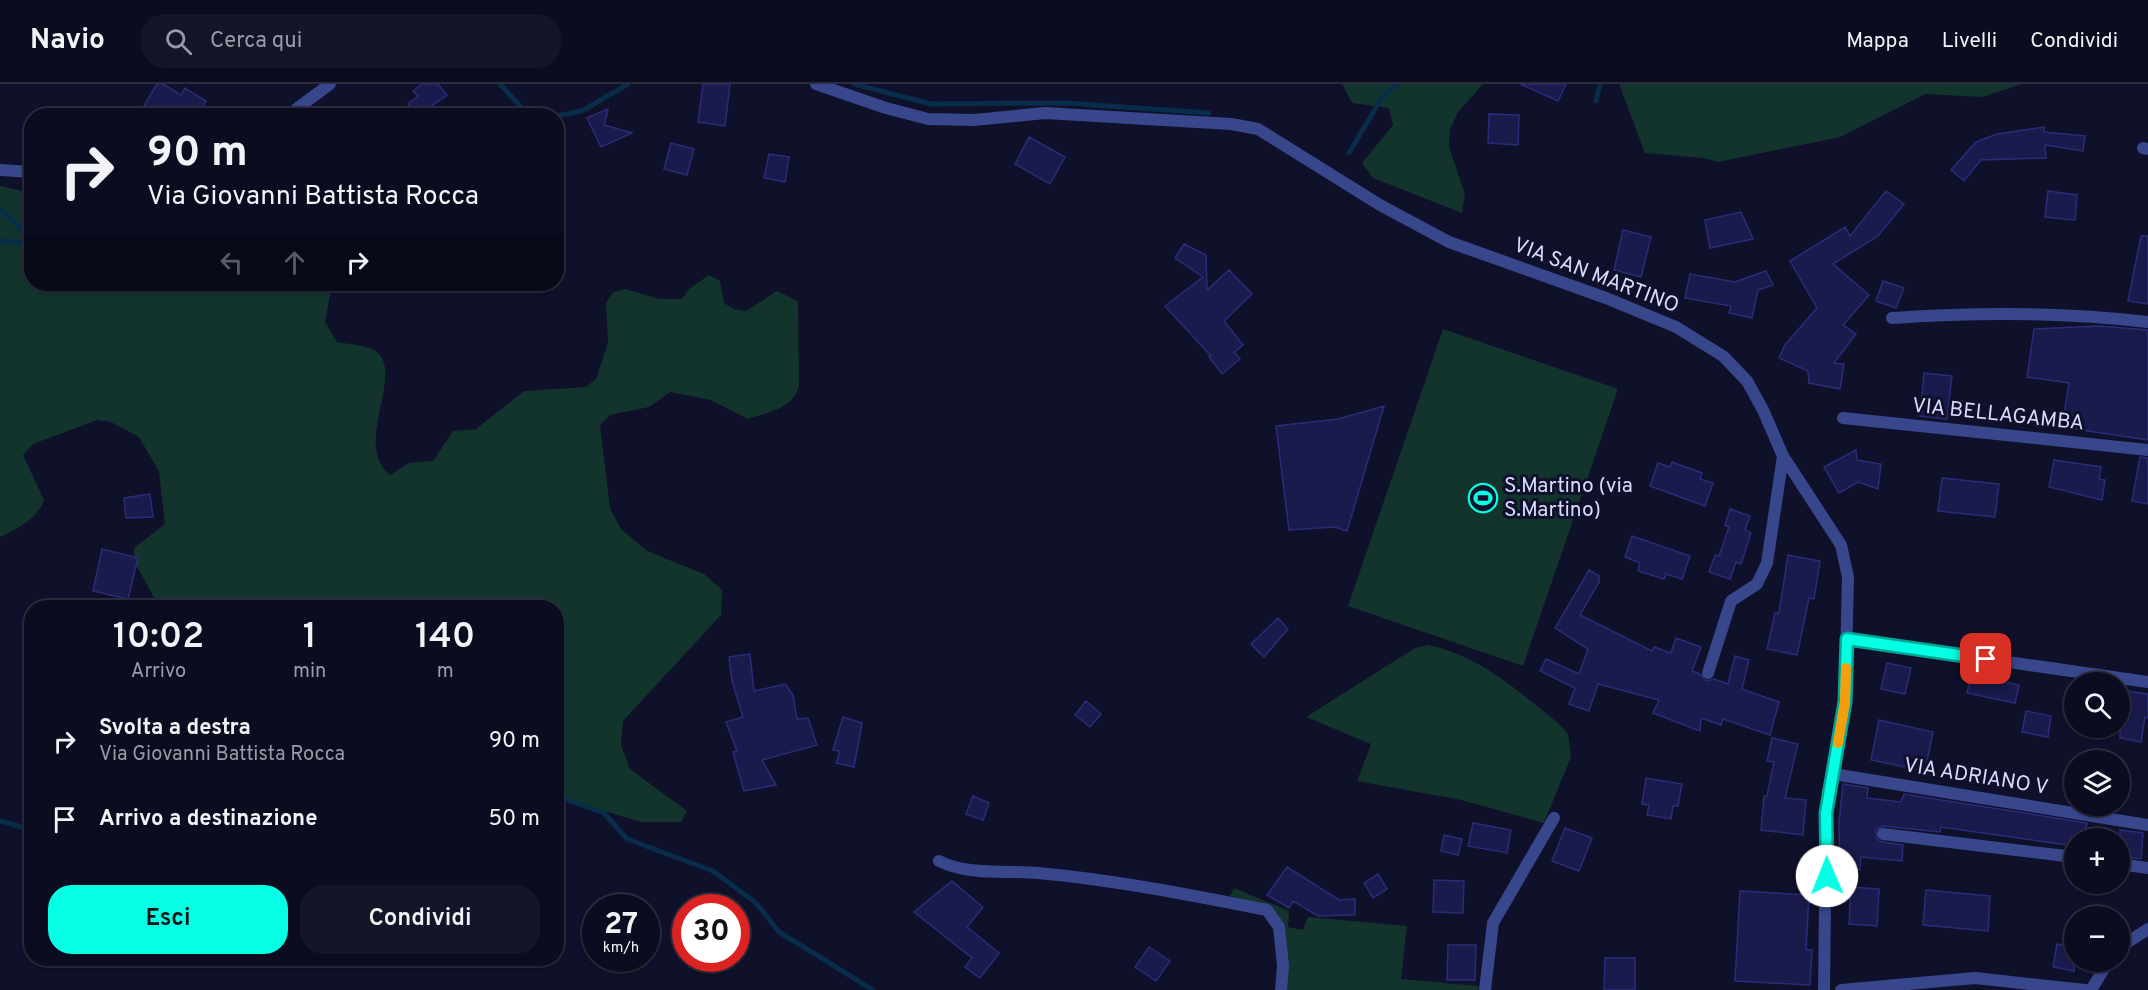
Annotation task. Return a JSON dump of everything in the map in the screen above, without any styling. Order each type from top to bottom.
[{"type":"street","points":[[298,108],[330,84]]},
{"type":"street","name":"VIA SAN MARTINO","points":[[816,84],[928,119],[974,120],[1045,113],[1231,124],[1258,129],[1380,205],[1449,242],[1616,302],[1676,327],[1723,356],[1747,381],[1763,410],[1783,456],[1841,545],[1848,577],[1845,702],[1826,813],[1824,990]]},
{"type":"street","points":[[0,170],[24,172]]},
{"type":"street","points":[[1892,318],[1944,315],[2039,315],[2095,316],[2148,322]]},
{"type":"street","name":"VIA BELLAGAMBA","points":[[1843,418],[2148,450]]},
{"type":"street","points":[[1708,673],[1731,601],[1757,584],[1767,562],[1783,456]]},
{"type":"street","points":[[1847,639],[2148,682]]},
{"type":"street","name":"VIA ADRIANO V","points":[[1833,774],[2148,825]]},
{"type":"street","points":[[1485,990],[1493,922],[1554,818]]},
{"type":"street","points":[[1882,834],[2064,856]]},
{"type":"street","points":[[939,861],[955,869],[1038,873],[1172,891],[1267,910],[1279,927],[1283,966],[1281,990]]},
{"type":"street","points":[[2130,865],[2148,868]]},
{"type":"street","points":[[2130,941],[2148,929]]},
{"type":"street","points":[[2091,990],[2102,972]]},
{"type":"street","points":[[1841,990],[1975,978],[2085,990]]},
{"type":"green space","points":[[1342,84],[1483,84],[1458,112],[1450,129],[1449,147],[1465,194],[1462,213],[1373,178],[1362,163],[1393,125],[1389,108],[1352,103]]},
{"type":"green space","points":[[1619,84],[2022,84],[1982,97],[1925,94],[1840,137],[1718,162],[1703,158],[1645,153]]},
{"type":"green space","points":[[0,186],[24,191],[24,291],[331,291],[325,322],[337,342],[370,348],[383,360],[384,390],[376,445],[380,461],[390,475],[409,463],[433,461],[453,431],[476,429],[524,391],[586,387],[596,379],[608,343],[606,303],[613,292],[625,289],[659,299],[682,299],[689,289],[709,275],[720,281],[724,303],[734,309],[746,311],[777,291],[798,301],[799,386],[796,394],[785,405],[772,412],[748,419],[711,400],[670,392],[649,407],[610,415],[600,425],[610,508],[621,529],[647,551],[704,574],[722,590],[721,615],[623,721],[621,745],[630,769],[687,811],[681,822],[641,822],[564,799],[564,600],[155,600],[134,561],[134,548],[165,524],[159,472],[139,437],[111,422],[97,420],[33,444],[23,455],[44,500],[32,518],[0,537]]},
{"type":"green space","name":"S.Martino (via S.Martino)","points":[[1443,329],[1618,389],[1523,666],[1348,606]]},
{"type":"green space","points":[[1428,645],[1465,657],[1498,676],[1529,699],[1568,734],[1571,757],[1544,823],[1461,800],[1357,781],[1371,744],[1306,717],[1415,648]]},
{"type":"green space","points":[[1234,888],[1289,911],[1288,927],[1303,930],[1308,917],[1407,926],[1401,979],[1479,986],[1478,990],[1283,990],[1285,960],[1264,905],[1230,896]]},
{"type":"building","points":[[157,84],[163,84],[181,95],[185,88],[206,101],[202,108],[143,108]]},
{"type":"building","points":[[422,84],[438,84],[447,95],[428,108],[411,108],[408,104],[418,96],[413,91]]},
{"type":"building","points":[[703,84],[730,84],[725,126],[698,122]]},
{"type":"building","points":[[1520,84],[1566,84],[1558,101]]},
{"type":"building","points":[[608,109],[604,125],[632,133],[601,147],[587,118]]},
{"type":"building","points":[[1489,114],[1519,115],[1518,145],[1488,143]]},
{"type":"building","points":[[2044,127],[2044,132],[2085,136],[2083,151],[2045,145],[2046,158],[1981,160],[1964,181],[1951,170],[1976,142],[1997,134]]},
{"type":"building","points":[[1029,137],[1065,157],[1050,184],[1015,164]]},
{"type":"building","points":[[671,143],[694,149],[687,175],[664,169]]},
{"type":"building","points":[[769,154],[789,157],[785,182],[764,178]]},
{"type":"building","points":[[1886,191],[1904,204],[1878,236],[1833,264],[1869,295],[1843,325],[1856,334],[1834,363],[1844,364],[1840,389],[1809,383],[1808,371],[1779,358],[1785,345],[1817,308],[1790,261],[1845,227],[1850,236]]},
{"type":"building","points":[[2048,191],[2077,195],[2075,220],[2045,217]]},
{"type":"building","points":[[1741,212],[1753,239],[1710,248],[1705,220]]},
{"type":"building","points":[[1623,230],[1651,237],[1641,277],[1614,270]]},
{"type":"building","points":[[2141,236],[2148,236],[2148,304],[2128,301]]},
{"type":"building","points":[[1184,244],[1206,255],[1207,290],[1229,270],[1252,294],[1224,321],[1243,345],[1234,352],[1240,359],[1222,374],[1209,357],[1211,356],[1165,306],[1203,277],[1175,258]]},
{"type":"building","points":[[1766,271],[1773,285],[1758,290],[1752,318],[1729,313],[1731,306],[1685,298],[1690,274],[1735,282]]},
{"type":"building","points":[[1883,281],[1904,288],[1896,308],[1876,301]]},
{"type":"building","points":[[2100,326],[2148,330],[2148,440],[2062,427],[2069,383],[2027,377],[2034,329]]},
{"type":"building","points":[[1924,373],[1952,376],[1947,419],[1920,416]]},
{"type":"building","points":[[1384,406],[1347,531],[1335,527],[1289,530],[1276,426],[1338,419]]},
{"type":"building","points":[[1856,450],[1857,460],[1881,464],[1878,489],[1858,482],[1839,493],[1824,467]]},
{"type":"building","points":[[2140,457],[2148,458],[2148,504],[2132,501]]},
{"type":"building","points":[[2054,460],[2101,467],[2099,479],[2105,480],[2102,500],[2049,487]]},
{"type":"building","points":[[1672,462],[1702,473],[1700,479],[1713,483],[1705,506],[1650,486],[1658,463],[1670,467]]},
{"type":"building","points":[[1942,478],[1999,484],[1995,517],[1938,511]]},
{"type":"building","points":[[150,494],[153,517],[126,518],[124,498]]},
{"type":"building","points":[[1730,509],[1750,516],[1745,530],[1751,533],[1741,564],[1736,562],[1730,579],[1709,572],[1715,555],[1719,556],[1729,527],[1725,525]]},
{"type":"building","points":[[1632,536],[1690,556],[1682,579],[1666,574],[1664,579],[1638,571],[1640,563],[1625,557]]},
{"type":"building","points":[[102,549],[138,558],[128,599],[93,591]]},
{"type":"building","points":[[1788,555],[1820,561],[1814,599],[1809,598],[1797,655],[1767,649],[1775,613],[1779,613]]},
{"type":"building","points":[[1589,570],[1599,576],[1599,582],[1580,615],[1652,651],[1654,647],[1671,653],[1676,638],[1701,647],[1692,671],[1700,674],[1706,681],[1714,679],[1728,684],[1735,656],[1749,660],[1742,689],[1779,702],[1770,735],[1723,719],[1721,725],[1701,718],[1700,731],[1653,713],[1659,700],[1598,684],[1589,711],[1569,704],[1575,688],[1540,671],[1546,659],[1579,674],[1588,649],[1555,628]]},
{"type":"building","points":[[1278,618],[1288,629],[1264,657],[1251,644]]},
{"type":"building","points":[[750,654],[754,691],[785,684],[793,695],[797,719],[808,718],[817,745],[762,760],[776,785],[744,791],[733,752],[737,751],[726,722],[743,717],[732,681],[729,657]]},
{"type":"building","points":[[1887,663],[1911,668],[1905,694],[1881,689]]},
{"type":"building","points":[[1971,675],[2019,685],[2015,703],[1967,693]]},
{"type":"building","points":[[2130,691],[2148,694],[2148,718],[2145,717],[2141,742],[2120,738],[2130,738]]},
{"type":"building","points":[[1086,701],[1101,714],[1090,727],[1075,715]]},
{"type":"building","points":[[2026,711],[2051,716],[2048,737],[2022,732]]},
{"type":"building","points":[[843,717],[862,723],[854,767],[836,763],[840,751],[833,750]]},
{"type":"building","points":[[1879,720],[1933,732],[1925,771],[1871,760]]},
{"type":"building","points":[[1772,738],[1798,744],[1785,798],[1806,800],[1803,835],[1761,830],[1764,796],[1767,796],[1774,762],[1767,761]]},
{"type":"building","points":[[1646,778],[1682,784],[1678,806],[1673,806],[1671,819],[1647,815],[1649,805],[1642,804]]},
{"type":"building","points":[[1843,784],[1868,788],[1867,798],[1901,802],[1904,794],[2087,823],[2086,828],[2064,828],[2064,845],[1941,827],[1940,832],[1883,826],[1876,830],[1876,838],[1882,842],[1903,845],[1902,861],[1861,857],[1860,870],[1840,868],[1839,823]]},
{"type":"building","points":[[973,796],[989,803],[983,820],[966,814]]},
{"type":"building","points":[[1473,823],[1511,830],[1507,853],[1468,846]]},
{"type":"building","points":[[1565,828],[1592,838],[1579,871],[1552,861]]},
{"type":"building","points":[[2130,831],[2143,833],[2141,859],[2130,857]]},
{"type":"building","points":[[1444,835],[1462,839],[1458,855],[1441,851]]},
{"type":"building","points":[[1287,867],[1339,900],[1355,899],[1355,915],[1318,916],[1293,901],[1289,908],[1267,895]]},
{"type":"building","points":[[1378,874],[1387,889],[1373,898],[1364,883]]},
{"type":"building","points":[[1434,880],[1464,881],[1463,913],[1433,912]]},
{"type":"building","points":[[952,881],[983,907],[967,927],[999,953],[980,978],[965,967],[972,958],[914,912]]},
{"type":"building","points":[[1851,887],[1879,889],[1877,926],[1849,924]]},
{"type":"building","points":[[1926,890],[1990,896],[1988,931],[1923,925]]},
{"type":"building","points":[[1740,891],[1809,895],[1806,950],[1812,950],[1810,985],[1735,981]]},
{"type":"building","points":[[2057,944],[2064,945],[2064,969],[2053,967]]},
{"type":"building","points":[[1448,945],[1476,945],[1475,980],[1447,980]]},
{"type":"building","points":[[1149,947],[1170,961],[1156,981],[1135,967]]},
{"type":"building","points":[[1605,958],[1635,958],[1635,990],[1604,990]]},
{"type":"waterway","points":[[500,84],[522,108]]},
{"type":"waterway","points":[[564,114],[582,111],[628,84]]},
{"type":"waterway","points":[[854,84],[931,104],[1066,103],[1209,113]]},
{"type":"waterway","points":[[1349,153],[1381,99],[1396,84]]},
{"type":"waterway","points":[[1596,101],[1600,84]]},
{"type":"waterway","points":[[0,209],[24,232]]},
{"type":"waterway","points":[[0,241],[24,243]]},
{"type":"waterway","points":[[564,799],[604,813],[627,839],[713,871],[756,903],[779,932],[873,990]]},
{"type":"waterway","points":[[0,821],[24,828]]},
{"type":"slow traffic","points":[[1838,743],[1845,702],[1846,668]]},
{"type":"place","name":"S.Martino (via S.Martino)","points":[[1483,498]]},
{"type":"route","points":[[1827,876],[1826,813],[1845,702],[1847,639],[1986,659]]}]
